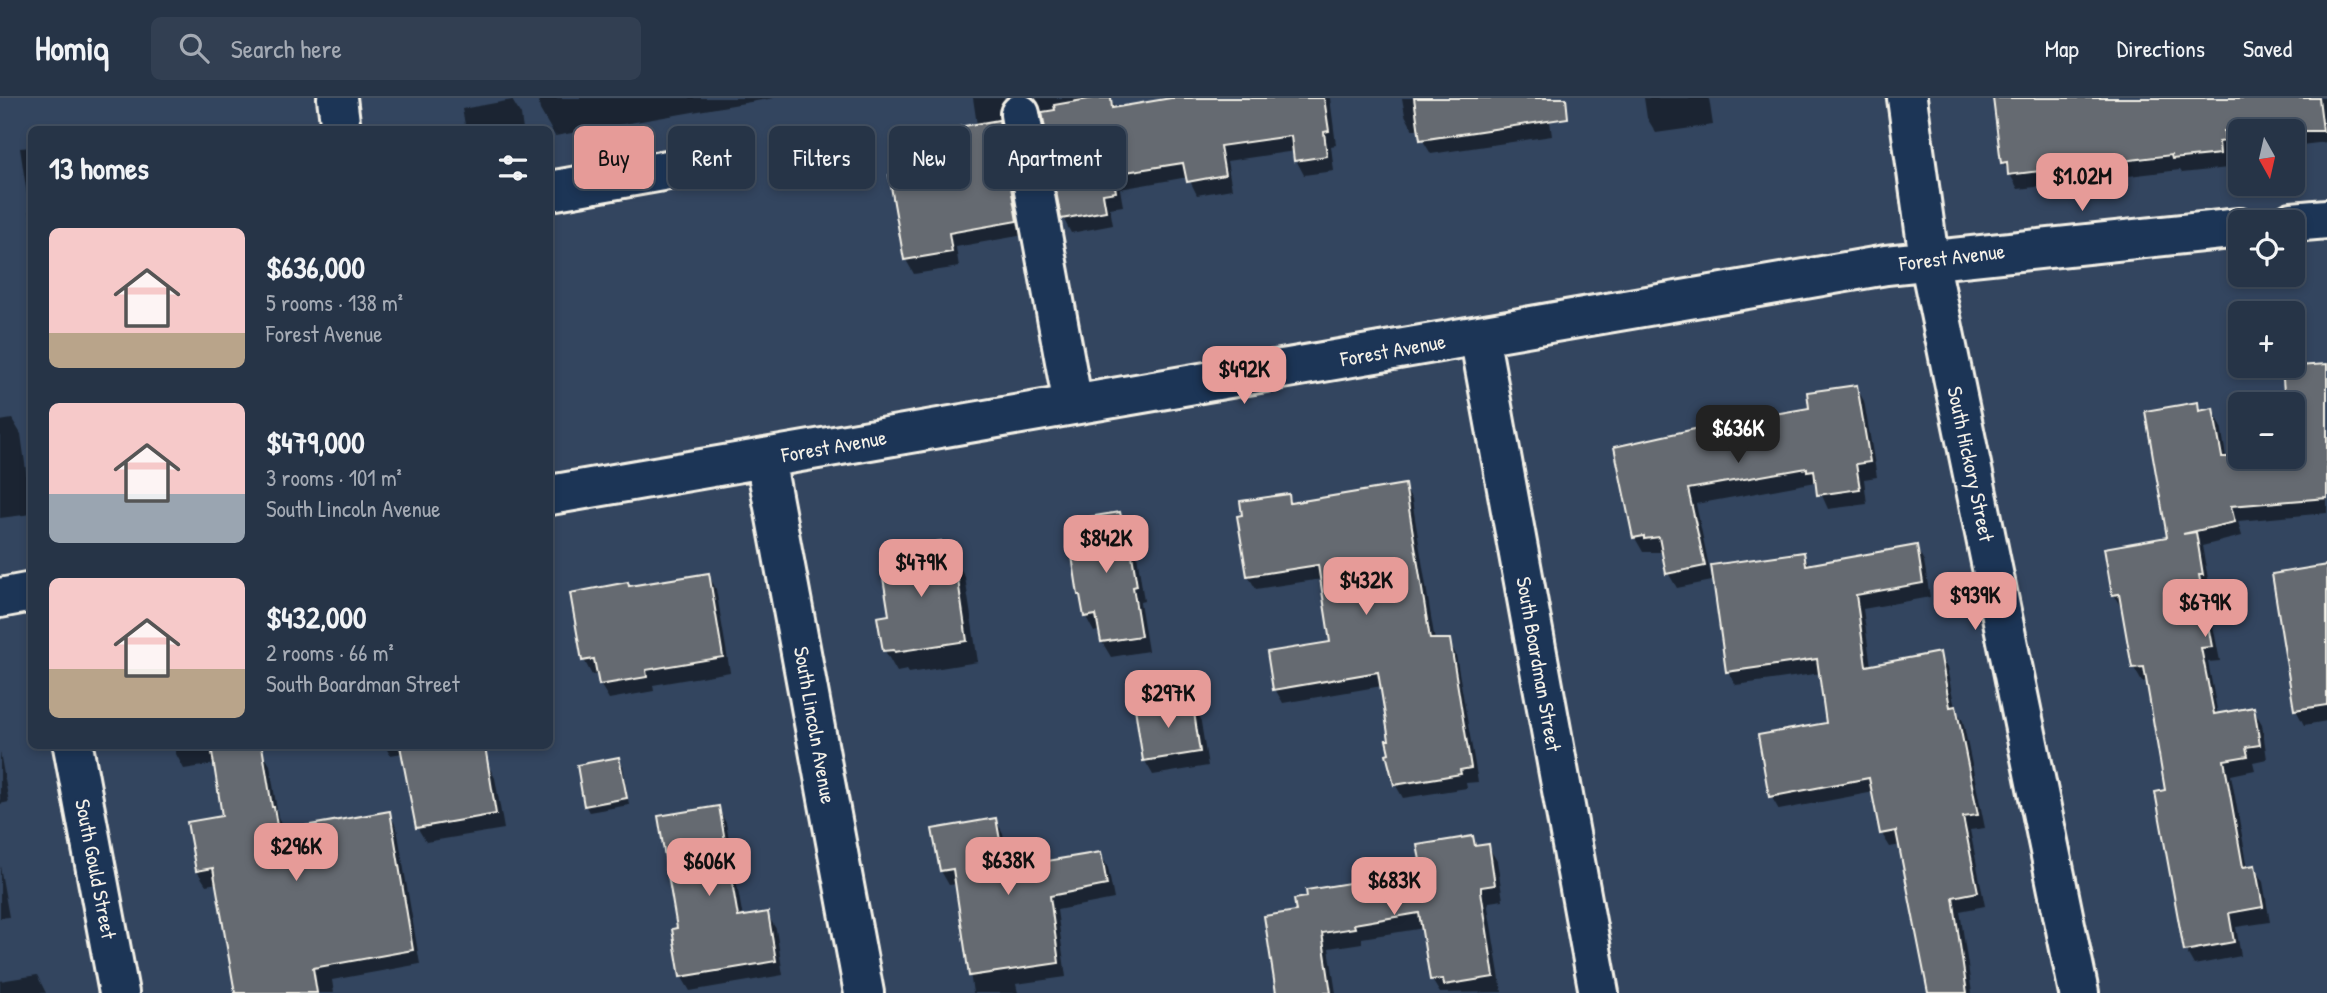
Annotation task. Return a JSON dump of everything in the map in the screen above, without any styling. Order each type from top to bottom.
[{"type":"street","points":[[337,98],[340,126]]},
{"type":"street","name":"South Hickory Street","points":[[1907,98],[1929,259],[2079,993]]},
{"type":"street","points":[[1020,114],[1073,405]]},
{"type":"street","points":[[553,190],[668,170]]},
{"type":"street","points":[[2305,221],[2327,219]]},
{"type":"street","name":"Forest Avenue","points":[[553,494],[1929,259],[2228,229]]},
{"type":"street","name":"South Boardman Street","points":[[1479,335],[1599,993]]},
{"type":"street","name":"South Lincoln Avenue","points":[[765,458],[864,993]]},
{"type":"street","points":[[0,598],[28,593]]},
{"type":"street","name":"South Gould Street","points":[[74,749],[119,993]]},
{"type":"building","points":[[1094,98],[1111,98],[1112,108],[1171,98],[1324,98],[1329,131],[1324,132],[1327,156],[1294,161],[1291,136],[1220,146],[1225,175],[1187,182],[1183,163],[1126,172],[1126,126],[1044,126],[1042,112],[1055,110],[1054,105]]},
{"type":"building","points":[[1414,98],[1566,98],[1568,118],[1420,140]]},
{"type":"building","points":[[1993,98],[2319,98],[2323,131],[2305,131],[2305,119],[2228,119],[2228,131],[2224,131],[2225,141],[2219,142],[2220,154],[2172,159],[2171,155],[2008,175],[2007,162],[2001,163]]},
{"type":"building","points":[[999,120],[1000,126],[984,126],[984,189],[1011,189],[1017,221],[949,233],[952,252],[904,260],[891,189],[970,189],[970,126],[964,126]]},
{"type":"building","points":[[1056,189],[1116,189],[1116,192],[1103,194],[1106,211],[1061,219]]},
{"type":"building","points":[[2327,364],[2327,498],[2231,506],[2235,522],[2183,534],[2196,532],[2203,575],[2199,575],[2212,647],[2201,648],[2214,714],[2254,707],[2260,745],[2246,747],[2248,756],[2224,760],[2243,867],[2255,865],[2263,907],[2229,913],[2234,942],[2184,951],[2155,792],[2165,790],[2144,667],[2132,668],[2119,594],[2112,595],[2104,548],[2167,537],[2145,411],[2198,402],[2199,411],[2213,408],[2222,457],[2228,457],[2228,469],[2305,469],[2305,392],[2284,392],[2283,378],[2305,378],[2305,365]]},
{"type":"building","points":[[1857,385],[1870,462],[1856,464],[1860,489],[1817,495],[1814,470],[1807,471],[1807,468],[1688,489],[1705,566],[1666,574],[1659,537],[1633,538],[1614,447],[1717,424],[1809,408],[1807,392]]},
{"type":"building","points":[[1405,484],[1430,639],[1450,639],[1471,768],[1460,770],[1461,774],[1394,785],[1386,754],[1389,753],[1386,740],[1389,740],[1378,672],[1273,690],[1267,652],[1330,642],[1318,565],[1247,576],[1237,516],[1242,515],[1240,501],[1289,494],[1290,503]]},
{"type":"building","points":[[1120,512],[1123,525],[1127,524],[1137,586],[1133,587],[1141,636],[1101,642],[1096,615],[1084,617],[1070,543],[1078,542],[1076,519]]},
{"type":"building","points":[[941,541],[944,556],[954,553],[967,641],[895,652],[883,651],[877,617],[889,615],[881,565],[884,565],[882,551]]},
{"type":"building","points":[[1917,545],[1923,583],[1856,595],[1866,666],[1940,652],[1950,707],[1956,706],[1978,815],[1963,817],[1978,892],[1953,897],[1967,993],[1928,993],[1896,831],[1880,834],[1869,778],[1769,797],[1758,735],[1826,723],[1817,659],[1726,672],[1711,565],[1804,552],[1806,565]]},
{"type":"building","points":[[2327,565],[2327,705],[2294,710],[2272,574]]},
{"type":"building","points":[[709,573],[723,657],[646,670],[647,677],[599,685],[594,659],[582,661],[570,593],[628,582],[629,586]]},
{"type":"building","points":[[1192,699],[1200,752],[1143,761],[1135,708]]},
{"type":"building","points":[[211,749],[262,749],[277,826],[292,824],[293,828],[390,811],[413,950],[313,968],[317,993],[235,993],[213,868],[196,871],[187,822],[222,816]]},
{"type":"building","points":[[401,749],[485,749],[496,814],[416,828]]},
{"type":"building","points":[[619,757],[627,798],[584,806],[577,765]]},
{"type":"building","points":[[719,806],[738,917],[768,912],[776,961],[680,977],[672,929],[677,928],[658,816]]},
{"type":"building","points":[[996,818],[1005,868],[1101,852],[1107,885],[1050,896],[1059,963],[969,976],[953,869],[940,871],[932,829]]},
{"type":"building","points":[[1473,836],[1475,846],[1489,844],[1495,885],[1481,887],[1481,891],[1494,977],[1444,985],[1443,979],[1430,980],[1419,913],[1354,924],[1355,928],[1322,933],[1331,993],[1276,993],[1264,916],[1296,911],[1294,899],[1307,897],[1306,890],[1405,874],[1404,863],[1420,860],[1417,845]]}]
